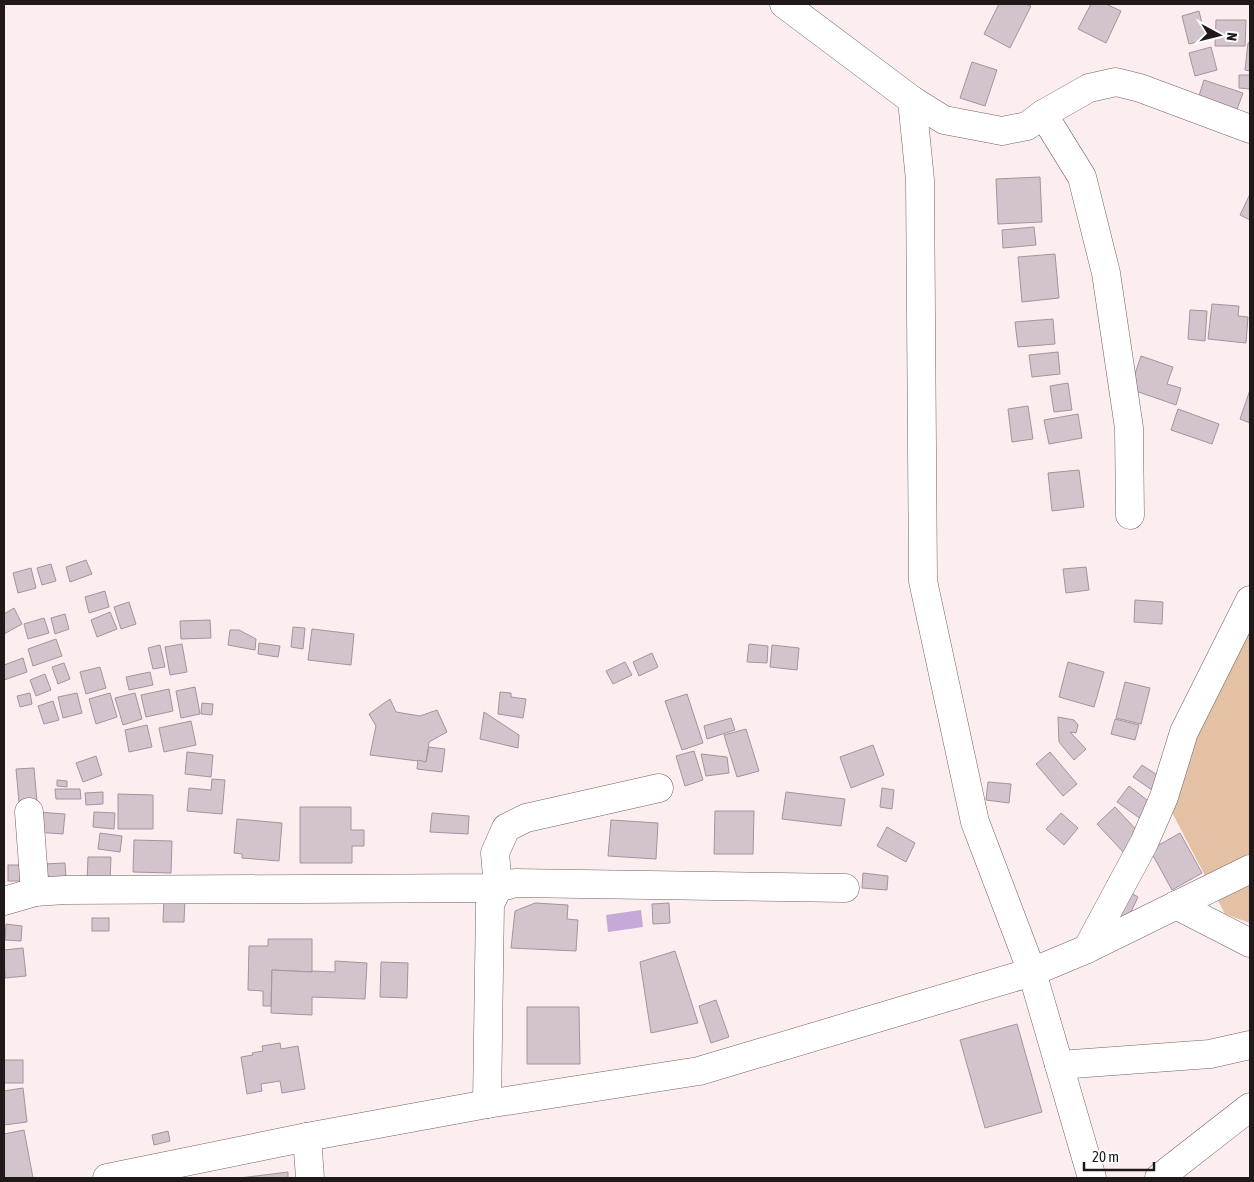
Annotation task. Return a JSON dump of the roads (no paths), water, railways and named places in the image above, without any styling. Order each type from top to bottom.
[{"type":"street","points":[[784,4],[912,100],[944,120],[1002,131],[1027,126],[1043,114],[1089,88],[1116,82],[1140,88],[1250,129]]},
{"type":"street","points":[[912,100],[920,180],[923,581],[975,822],[1032,972],[1092,1178]]},
{"type":"street","points":[[1043,114],[1082,177],[1106,273],[1128,428],[1130,515]]},
{"type":"street","points":[[1087,949],[1144,843],[1164,796],[1184,732],[1250,600]]},
{"type":"street","points":[[487,1104],[490,904],[498,888],[496,853],[506,828],[526,818],[659,788]]},
{"type":"street","points":[[29,812],[34,892]]},
{"type":"street","points":[[108,1178],[307,1137],[487,1104],[699,1071],[1032,972],[1087,949],[1250,869]]},
{"type":"street","points":[[4,901],[34,892],[65,890],[498,888],[515,883],[845,888]]},
{"type":"street","points":[[1176,905],[1250,943]]},
{"type":"street","points":[[1059,1065],[1210,1054],[1250,1044]]},
{"type":"street","points":[[1159,1178],[1250,1107]]},
{"type":"street","points":[[307,1137],[310,1178]]}]
